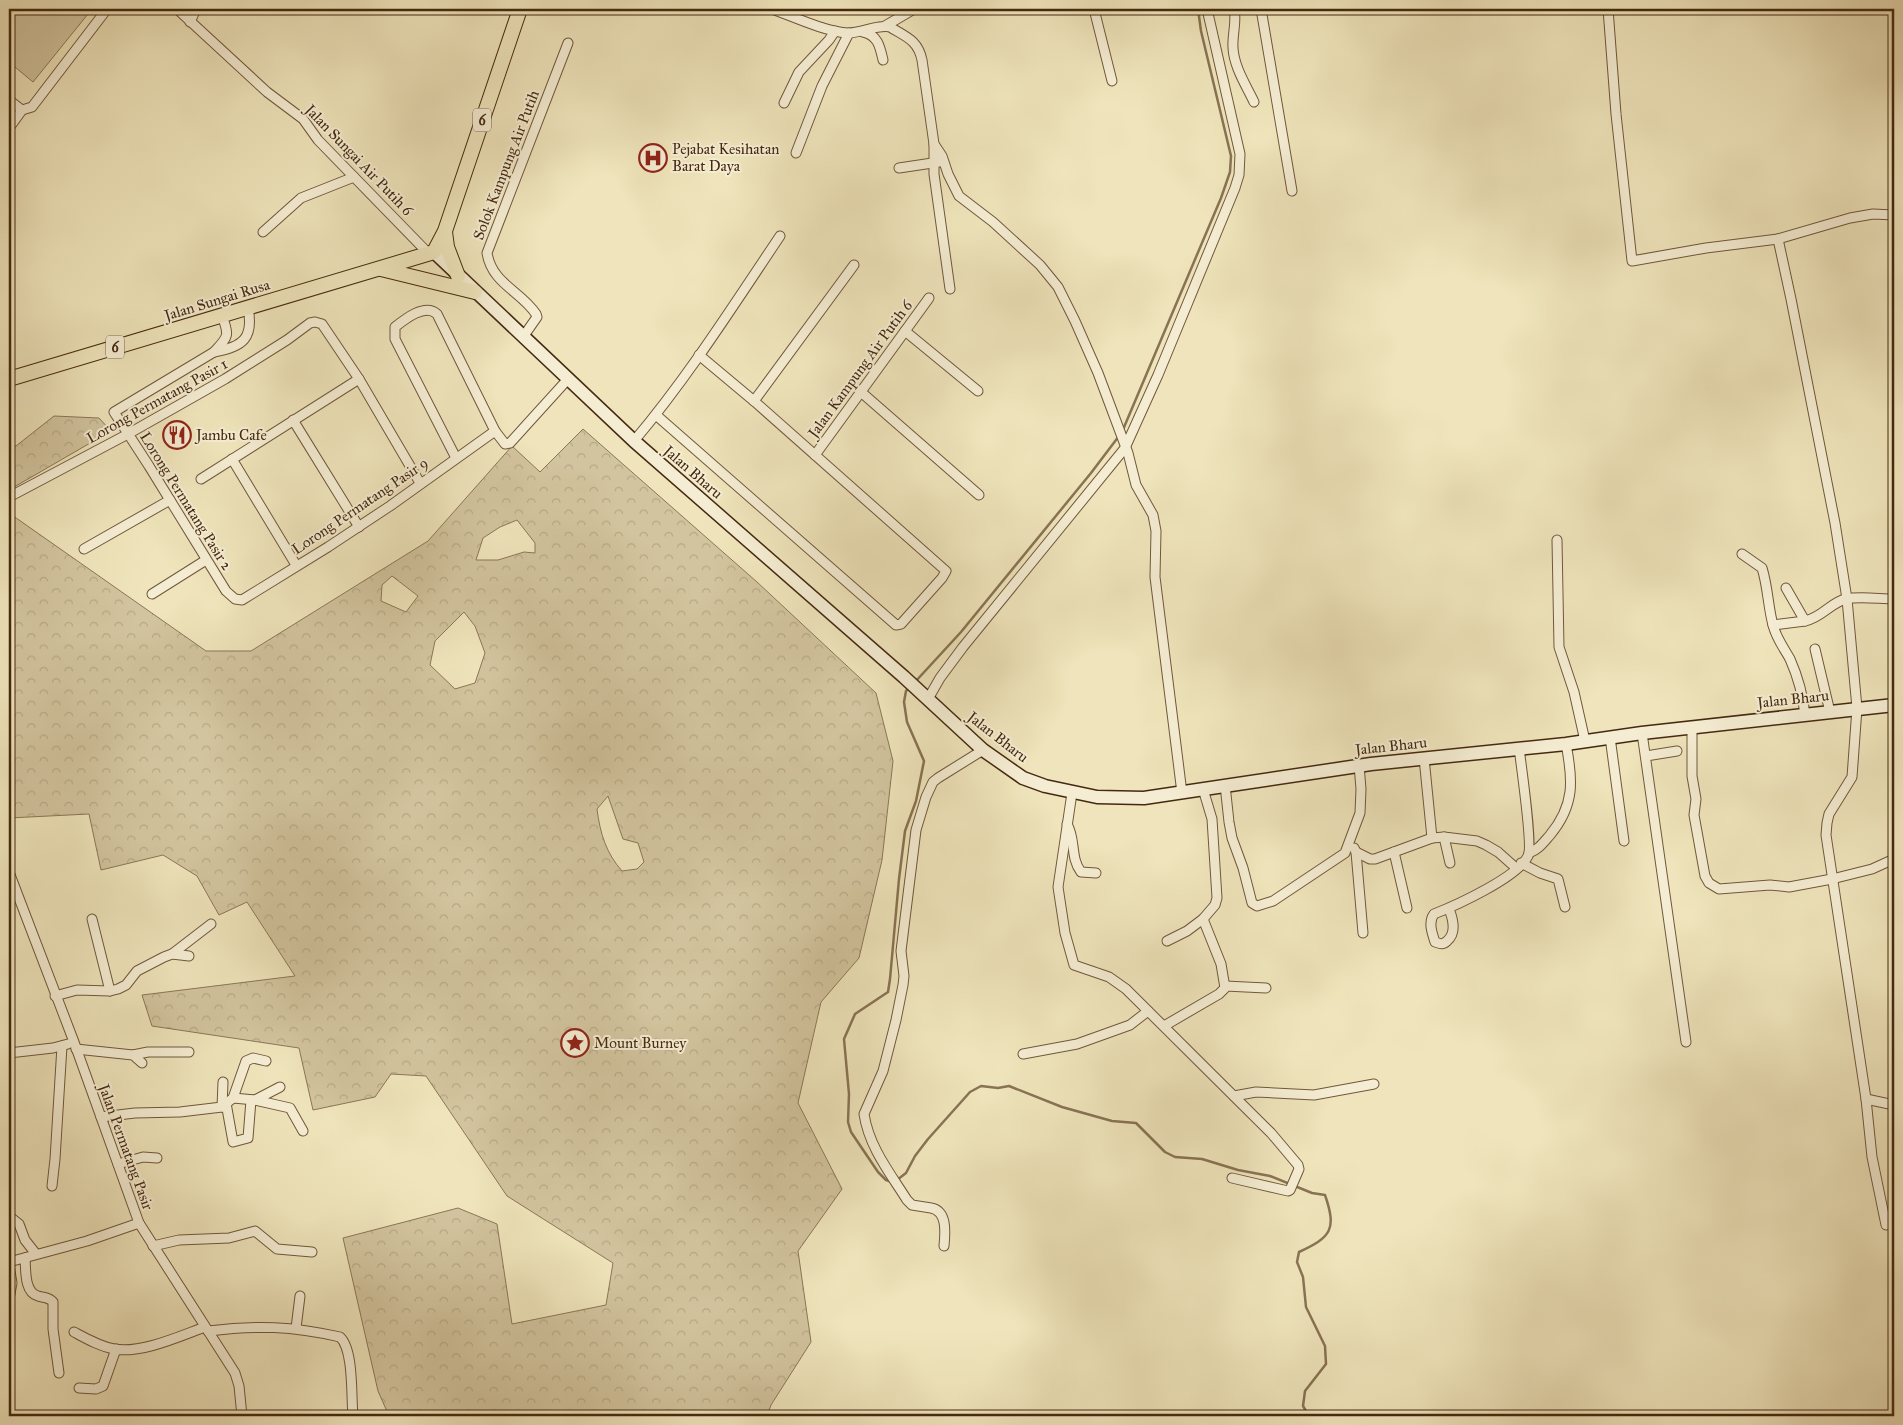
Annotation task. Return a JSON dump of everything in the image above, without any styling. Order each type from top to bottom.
[{"type":"main road","name":"6","points":[[431,253],[444,231],[520,9]]},
{"type":"main road","points":[[444,231],[447,247],[458,276]]},
{"type":"main road","name":"Jalan Bharu","points":[[431,253],[634,441],[904,677],[983,750],[1023,778],[1045,786],[1097,797],[1144,798],[1359,765],[1566,744],[1692,727],[1894,705]]},
{"type":"main road","name":"Jalan Sungai Rusa","points":[[9,379],[431,253]]},
{"type":"main road","points":[[379,268],[475,292]]},
{"type":"street","points":[[9,128],[22,110],[32,107],[107,9]]},
{"type":"street","name":"Jalan Sungai Air Putih 6","points":[[177,9],[267,92],[303,118],[318,140],[431,253]]},
{"type":"street","points":[[190,22],[196,9]]},
{"type":"street","points":[[772,9],[835,31],[849,33],[885,26],[914,9]]},
{"type":"street","points":[[1094,9],[1112,82]]},
{"type":"street","points":[[923,694],[940,678],[1124,443],[1169,348],[1236,188],[1240,154],[1207,9]]},
{"type":"street","points":[[1234,9],[1236,14],[1232,46],[1234,56],[1254,102]]},
{"type":"street","points":[[1261,9],[1292,192]]},
{"type":"street","points":[[1608,9],[1616,114],[1632,261],[1706,248],[1778,239],[1850,218],[1873,214],[1894,215]]},
{"type":"street","points":[[885,26],[916,43],[920,50],[934,144],[934,163],[950,289]]},
{"type":"street","points":[[784,103],[799,72],[830,40],[835,31]]},
{"type":"street","points":[[862,32],[874,36],[884,60]]},
{"type":"street","points":[[796,153],[822,86],[849,33]]},
{"type":"street","name":"Solok Kampung Air Putih","points":[[523,337],[537,317],[536,314],[494,274],[488,261],[487,253],[568,43]]},
{"type":"street","points":[[9,100],[22,110]]},
{"type":"street","points":[[934,144],[959,196],[1040,265],[1058,287],[1076,321],[1119,429],[1136,485],[1149,506],[1155,522],[1155,577],[1182,793]]},
{"type":"street","points":[[899,168],[943,161]]},
{"type":"street","points":[[263,232],[301,198],[354,177]]},
{"type":"street","points":[[634,441],[656,415],[780,236]]},
{"type":"street","points":[[1778,239],[1835,523],[1847,598],[1857,708],[1852,778],[1829,814],[1826,823],[1826,835],[1866,1099],[1872,1157],[1886,1226]]},
{"type":"street","points":[[754,401],[854,265]]},
{"type":"street","name":"Jalan Kampung Air Putih 6","points":[[814,455],[929,298]]},
{"type":"street","points":[[214,352],[234,348],[242,343],[250,329],[248,308]]},
{"type":"street","points":[[456,458],[395,339],[395,327],[403,320],[422,311],[431,310],[437,314],[495,431],[503,443],[510,443],[568,379]]},
{"type":"street","points":[[214,352],[226,340],[228,335],[222,316]]},
{"type":"street","name":"Lorong Permatang Pasir 1","points":[[9,497],[128,434],[225,379],[287,340],[310,323],[322,324],[359,379]]},
{"type":"street","points":[[905,331],[978,391]]},
{"type":"street","name":"Lorong Permatang Pasir 2","points":[[214,352],[114,412],[226,592],[238,600]]},
{"type":"street","points":[[656,415],[889,621],[896,625],[901,624],[946,571],[754,401],[698,356]]},
{"type":"street","points":[[201,478],[359,379],[420,483]]},
{"type":"street","points":[[861,392],[979,495]]},
{"type":"street","points":[[293,420],[359,527]]},
{"type":"street","name":"Lorong Permatang Pasir 9","points":[[238,600],[242,600],[359,527],[495,431]]},
{"type":"street","points":[[232,459],[296,565]]},
{"type":"street","points":[[84,549],[170,500]]},
{"type":"street","points":[[1556,540],[1559,647],[1574,692],[1585,741]]},
{"type":"street","points":[[1742,554],[1762,568],[1773,625],[1777,638],[1790,659],[1798,678],[1805,715]]},
{"type":"street","points":[[152,594],[206,560]]},
{"type":"street","points":[[1786,588],[1804,621]]},
{"type":"street","points":[[1773,625],[1818,617],[1836,603],[1847,598],[1894,599]]},
{"type":"street","points":[[1815,649],[1830,712]]},
{"type":"street","points":[[1692,727],[1692,776],[1696,799],[1694,816],[1704,871],[1709,883],[1719,889],[1770,885],[1789,886],[1832,879],[1879,867],[1894,859]]},
{"type":"street","points":[[1642,733],[1686,1042]]},
{"type":"street","points":[[1610,737],[1624,841]]},
{"type":"street","points":[[1529,853],[1538,848],[1558,825],[1569,801],[1571,775],[1566,744]]},
{"type":"street","points":[[1449,909],[1481,893],[1519,866],[1528,857],[1529,833],[1519,748]]},
{"type":"street","points":[[944,1246],[946,1227],[943,1217],[933,1208],[912,1205],[875,1148],[864,1114],[883,1071],[903,985],[904,976],[901,951],[916,830],[926,797],[933,782],[983,750]]},
{"type":"street","points":[[1646,756],[1677,751]]},
{"type":"street","points":[[1424,758],[1432,838]]},
{"type":"street","points":[[1225,785],[1230,830],[1254,905],[1264,905],[1342,856],[1351,841],[1360,814],[1361,789],[1359,765]]},
{"type":"street","points":[[1167,941],[1187,931],[1202,919],[1215,905],[1217,898],[1212,818],[1203,789]]},
{"type":"street","points":[[1072,793],[1058,888],[1072,962],[1076,967],[1114,979],[1271,1133],[1298,1165],[1299,1169],[1290,1190],[1285,1191],[1232,1178]]},
{"type":"street","points":[[1067,824],[1071,832],[1076,865],[1081,872],[1096,873]]},
{"type":"street","points":[[1444,837],[1450,863]]},
{"type":"street","points":[[1356,852],[1370,859],[1432,838],[1444,837],[1477,842],[1486,845],[1519,866],[1558,879],[1565,907]]},
{"type":"street","points":[[1351,841],[1356,852],[1363,933]]},
{"type":"street","points":[[1394,852],[1407,908]]},
{"type":"street","name":"Jalan Permatang Pasir","points":[[9,872],[139,1223],[235,1373],[240,1392],[242,1416]]},
{"type":"street","points":[[92,919],[110,991]]},
{"type":"street","points":[[1164,1026],[1224,991],[1225,986],[1221,964],[1202,919]]},
{"type":"street","points":[[55,996],[78,990],[110,991],[118,989],[126,985],[137,971],[172,954],[211,924]]},
{"type":"street","points":[[172,954],[189,956]]},
{"type":"street","points":[[1225,986],[1266,988]]},
{"type":"street","points":[[1023,1054],[1077,1044],[1130,1025],[1148,1011]]},
{"type":"street","points":[[52,1186],[62,1046]]},
{"type":"street","points":[[9,1053],[75,1046],[132,1056],[142,1062]]},
{"type":"street","points":[[132,1056],[148,1052],[189,1052]]},
{"type":"street","points":[[253,1100],[248,1138],[233,1142],[227,1103],[246,1061],[253,1058],[266,1061]]},
{"type":"street","points":[[223,1082],[223,1100],[227,1103]]},
{"type":"street","points":[[1234,1096],[1256,1092],[1314,1095],[1374,1084]]},
{"type":"street","points":[[253,1100],[280,1087]]},
{"type":"street","points":[[1866,1099],[1894,1105]]},
{"type":"street","points":[[101,1117],[135,1113],[180,1112],[253,1100],[290,1108],[303,1131]]},
{"type":"street","points":[[118,1164],[143,1157],[157,1158]]},
{"type":"street","points":[[9,1216],[20,1224],[25,1240],[36,1254]]},
{"type":"street","points":[[9,1299],[12,1283],[9,1263],[87,1241],[139,1223]]},
{"type":"street","points":[[152,1246],[179,1240],[229,1238],[255,1231],[277,1249],[312,1252]]},
{"type":"street","points":[[25,1258],[29,1289],[36,1296],[47,1298],[52,1302],[53,1329],[59,1373]]},
{"type":"street","points":[[296,1328],[300,1296]]},
{"type":"street","points":[[74,1332],[99,1345],[116,1350],[152,1345],[207,1329],[296,1328],[340,1337],[344,1341],[348,1352],[353,1416]]},
{"type":"street","points":[[79,1388],[96,1389],[103,1386],[116,1350]]},
{"type":"green space","points":[[9,9],[92,9],[33,82],[9,62]]},
{"type":"green space","points":[[54,416],[99,418],[111,431],[9,490],[9,446],[16,446]]},
{"type":"green space","points":[[583,429],[757,582],[876,693],[893,761],[882,860],[859,958],[821,1002],[798,1103],[842,1189],[798,1251],[811,1342],[771,1405],[767,1416],[389,1416],[378,1391],[343,1238],[458,1208],[497,1224],[512,1324],[606,1305],[613,1263],[507,1196],[426,1076],[391,1074],[375,1097],[313,1110],[299,1048],[152,1026],[142,995],[295,976],[247,902],[219,915],[197,876],[163,855],[101,870],[89,814],[9,818],[9,513],[206,651],[251,651],[428,541],[512,446],[540,472]],"holes":[[[517,520],[535,543],[535,553],[524,552],[498,560],[476,560],[483,538],[500,527]],[[392,576],[418,596],[406,612],[381,601],[382,585]],[[464,612],[475,626],[485,653],[475,683],[455,689],[430,665],[435,641]],[[608,796],[623,839],[638,843],[644,862],[637,869],[622,871],[616,864],[605,842],[597,809]]]},
{"type":"waterway","points":[[1122,432],[1221,198],[1230,172],[1231,156],[1201,31],[1198,9]]},
{"type":"waterway","points":[[915,682],[961,632],[1119,436]]},
{"type":"waterway","points":[[892,1182],[886,1180],[878,1172],[851,1132],[848,1122],[849,1094],[844,1039],[855,1014],[888,992],[905,831],[916,801],[924,761],[907,722],[904,702],[906,691],[909,688]]},
{"type":"waterway","points":[[897,1180],[906,1173],[915,1156],[928,1139],[970,1092],[981,1086],[998,1088],[1009,1086],[1062,1107],[1112,1121],[1136,1123],[1165,1152],[1175,1157],[1202,1159],[1238,1170],[1270,1176],[1312,1193],[1325,1195],[1330,1217],[1328,1231],[1318,1242],[1299,1252],[1297,1262],[1303,1277],[1306,1307],[1325,1346],[1326,1364],[1305,1391],[1303,1406],[1309,1416]]},
{"type":"place","name":"Pejabat Kesihatan Barat Daya","points":[[653,158]]},
{"type":"place","name":"Jambu Cafe","points":[[177,435]]},
{"type":"place","name":"Mount Burney","points":[[575,1043]]}]
